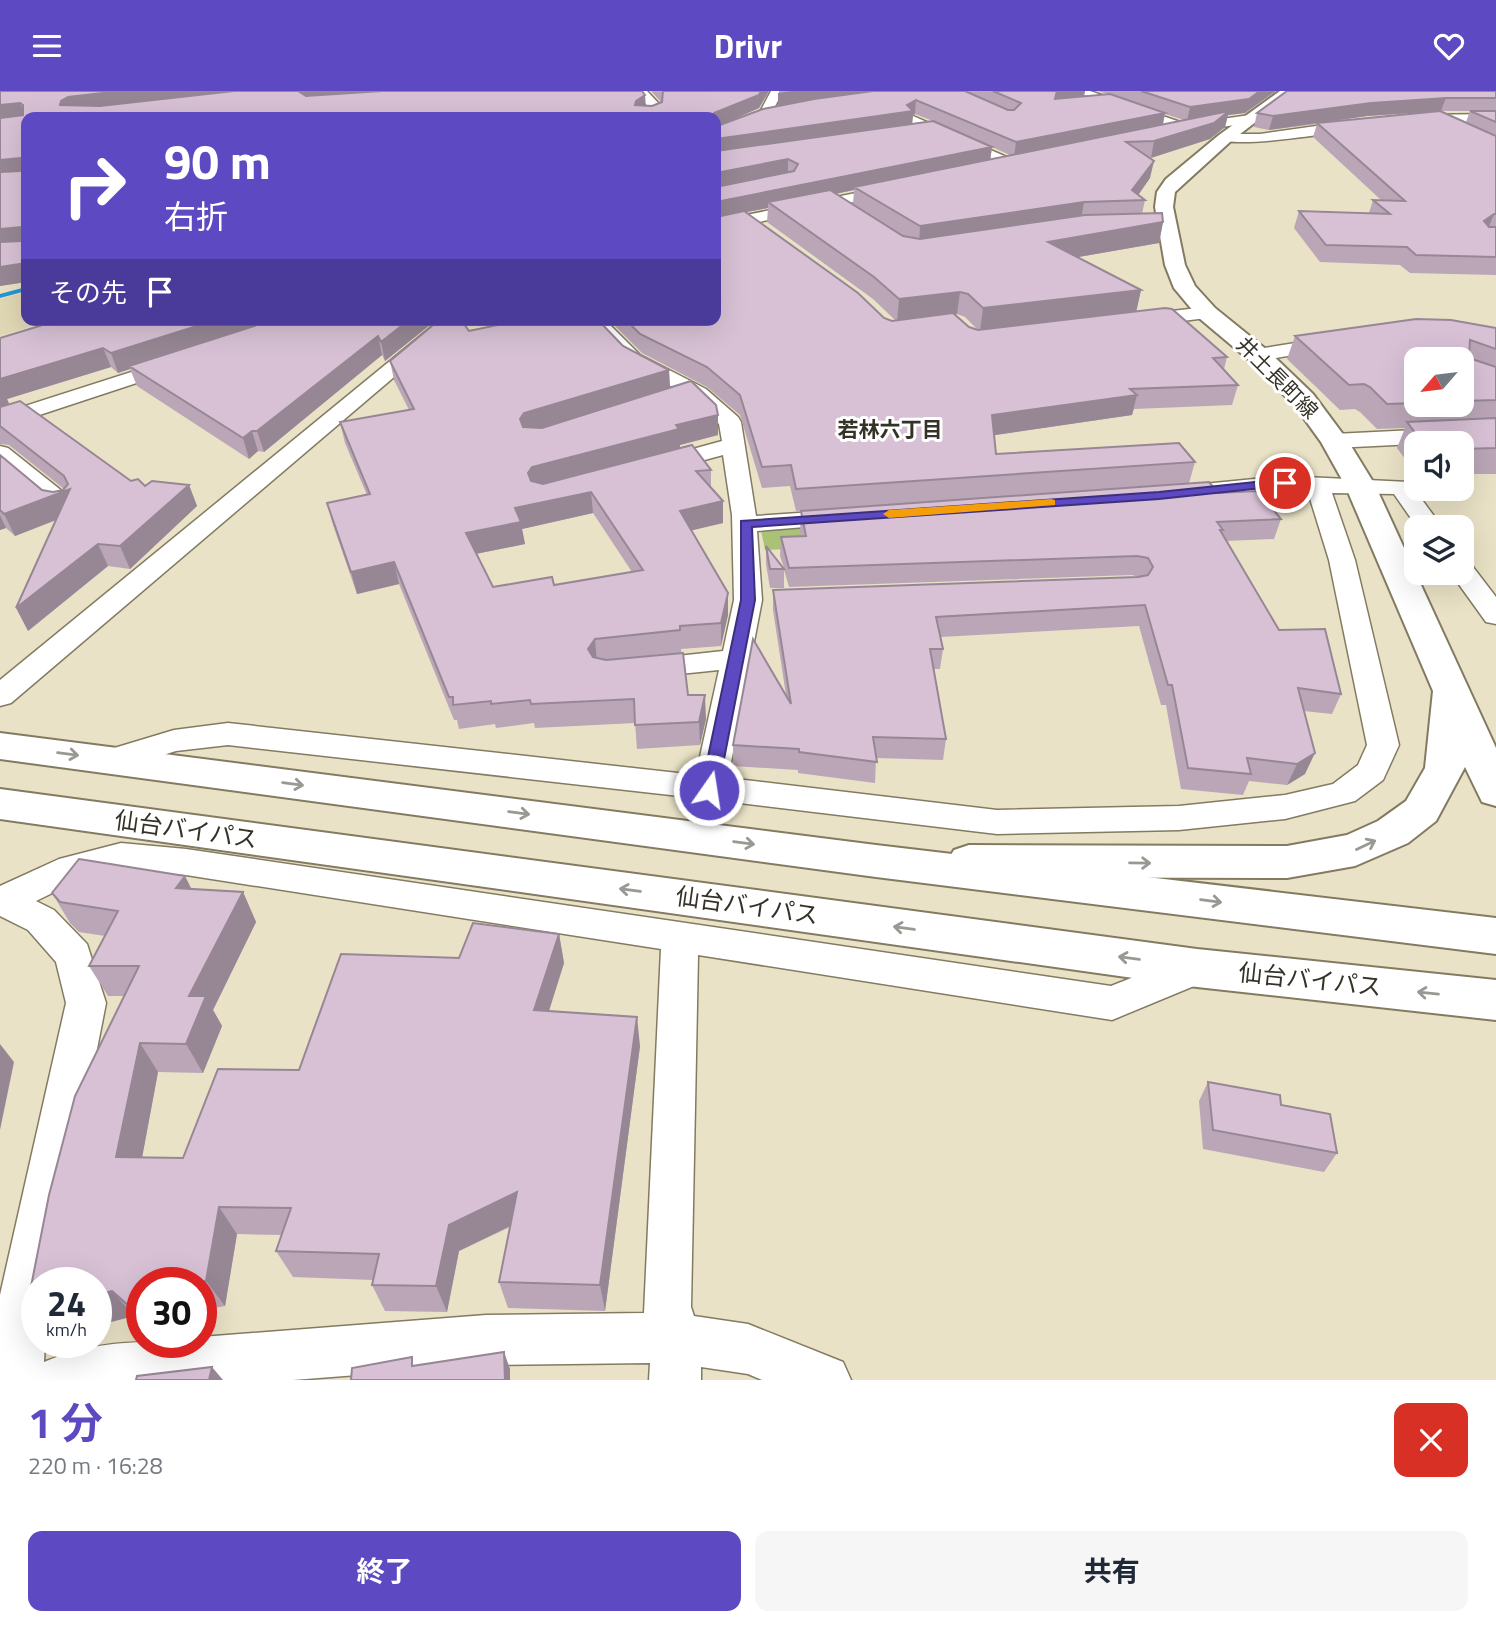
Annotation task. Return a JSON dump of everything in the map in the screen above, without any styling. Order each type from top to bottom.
[{"type":"main road","name":"井土長町線","points":[[1289,91],[1225,138],[1172,183],[1166,193],[1158,224],[1185,288],[1207,313],[1258,355],[1304,400],[1334,441],[1360,485],[1496,792]]},
{"type":"main road","points":[[876,861],[1287,862],[1355,850],[1393,832],[1421,811],[1445,768],[1449,686]]},
{"type":"main road","points":[[0,746],[876,861],[1496,936]]},
{"type":"main road","name":"仙台バイパス","points":[[0,804],[1197,968],[1496,1000]]},
{"type":"street","points":[[640,91],[657,110],[653,112]]},
{"type":"street","points":[[759,117],[766,112],[776,91]]},
{"type":"street","points":[[1079,91],[1185,128]]},
{"type":"street","points":[[890,95],[865,98],[1019,164],[987,170]]},
{"type":"street","points":[[1084,105],[1109,102]]},
{"type":"street","points":[[721,132],[759,117],[782,113]]},
{"type":"street","points":[[1434,117],[1471,135]]},
{"type":"street","points":[[1397,120],[1434,117],[1496,118]]},
{"type":"street","points":[[1160,134],[1232,119],[1250,119]]},
{"type":"street","points":[[1225,138],[1260,138],[1373,123]]},
{"type":"street","points":[[907,134],[934,129]]},
{"type":"street","points":[[721,224],[750,214],[833,202],[910,186]]},
{"type":"street","points":[[833,202],[850,213]]},
{"type":"street","points":[[750,214],[769,235]]},
{"type":"street","points":[[1113,323],[1207,313]]},
{"type":"street","points":[[0,696],[445,326]]},
{"type":"street","points":[[600,326],[633,359],[694,391],[730,422],[745,524],[748,600],[709,790]]},
{"type":"street","points":[[1258,355],[1354,340]]},
{"type":"street","points":[[0,421],[191,359]]},
{"type":"street","points":[[668,399],[694,391]]},
{"type":"street","points":[[1334,441],[1496,433]]},
{"type":"street","points":[[639,470],[734,445]]},
{"type":"street","points":[[0,453],[63,504]]},
{"type":"street","points":[[1145,496],[1285,483],[1401,487],[1421,515]]},
{"type":"street","points":[[113,759],[174,741],[228,734],[468,759],[997,823],[1179,818],[1285,807],[1343,793],[1371,772],[1382,745],[1342,559],[1318,485]]},
{"type":"street","points":[[745,524],[870,515]]},
{"type":"street","points":[[1473,585],[1496,616]]},
{"type":"street","points":[[748,600],[775,599]]},
{"type":"street","points":[[608,672],[735,659]]},
{"type":"street","points":[[1,901],[72,868],[121,856],[186,862],[1112,1003],[1197,968]]},
{"type":"street","points":[[1,901],[40,920],[73,955],[86,1003],[24,1296],[18,1380]]},
{"type":"street","points":[[676,1359],[667,1307],[680,936]]},
{"type":"street","points":[[61,1380],[95,1370],[486,1341],[676,1359],[748,1349],[825,1380]]},
{"type":"shaded area","points":[[21,293],[21,326],[32,326],[0,336],[0,299]]},
{"type":"green space","points":[[810,526],[815,548],[765,550],[761,530]]},
{"type":"building","points":[[0,91],[120,91],[68,97],[61,101],[60,105],[100,106],[234,91],[298,91],[306,96],[382,91],[642,91],[645,95],[636,101],[635,105],[652,106],[662,102],[663,91],[761,91],[759,95],[716,112],[23,112],[23,105],[20,103],[0,105]]},
{"type":"building","points":[[873,91],[965,91],[1008,110],[1014,110],[1021,103],[993,91],[1057,91],[1055,99],[1110,94],[1165,113],[1016,142],[916,100],[907,105],[913,111],[721,138],[721,125],[763,109]]},
{"type":"building","points":[[1141,91],[1260,91],[1249,99],[1190,107]]},
{"type":"building","points":[[1287,91],[1496,91],[1496,98],[1371,103],[1273,116],[1257,113]]},
{"type":"building","points":[[1229,111],[1214,123],[1154,141],[1126,142],[1154,161],[1132,190],[1145,200],[1084,202],[920,226],[854,187]]},
{"type":"building","points":[[1440,111],[1496,136],[1496,214],[1484,221],[1489,227],[1496,227],[1496,257],[1416,255],[1407,247],[1326,245],[1299,211],[1390,214],[1373,200],[1405,201],[1317,123]]},
{"type":"building","points":[[1470,111],[1496,111],[1496,122]]},
{"type":"building","points":[[21,115],[21,161],[20,158],[0,160],[0,118]]},
{"type":"building","points":[[933,121],[992,147],[721,201],[721,186],[794,171],[798,164],[788,159],[721,172],[721,150]]},
{"type":"building","points":[[20,171],[21,227],[0,229],[0,172]]},
{"type":"building","points":[[830,190],[903,236],[920,239],[1085,215],[1162,213],[1163,222],[1048,242],[1141,290],[983,308],[968,294],[960,292],[899,299],[874,277],[768,202]]},
{"type":"building","points":[[744,211],[858,293],[884,318],[892,321],[953,313],[969,327],[978,330],[1172,309],[1227,357],[1213,358],[1238,385],[1130,389],[1137,395],[992,415],[996,454],[1179,443],[1195,462],[796,489],[791,465],[762,467],[740,395],[707,367],[640,334],[632,326],[721,326],[721,216]]},
{"type":"building","points":[[21,241],[21,264],[0,267],[0,242]]},
{"type":"building","points":[[1416,319],[1451,320],[1496,328],[1496,349],[1470,340],[1470,347],[1404,347],[1404,403],[1387,404],[1364,384],[1349,385],[1295,336]]},
{"type":"building","points":[[39,326],[197,326],[111,353],[103,348],[0,379],[0,338]]},
{"type":"building","points":[[254,326],[401,326],[381,342],[378,336],[257,431],[252,431],[243,438],[129,366]]},
{"type":"building","points":[[432,326],[465,326],[469,331],[493,326],[604,326],[623,346],[669,370],[524,413],[520,419],[523,427],[542,428],[691,381],[716,405],[718,415],[676,425],[679,429],[532,467],[528,473],[531,481],[543,484],[692,445],[711,470],[696,471],[723,501],[680,511],[728,593],[721,623],[680,626],[680,630],[595,639],[588,649],[593,657],[606,660],[683,653],[688,695],[705,695],[699,722],[635,725],[634,699],[531,704],[530,700],[491,704],[491,701],[453,705],[453,697],[449,697],[394,562],[351,572],[327,503],[370,494],[340,422],[414,409],[390,361]],"holes":[[[591,492],[643,570],[554,585],[552,577],[493,587],[466,533],[521,522],[515,508]]]},
{"type":"building","points":[[1474,360],[1496,367],[1496,400],[1474,401]]},
{"type":"building","points":[[20,401],[131,481],[138,479],[145,486],[152,481],[189,485],[120,546],[98,544],[16,608],[70,489],[4,514],[0,510],[0,455],[42,490],[63,490],[68,484],[64,476],[0,426],[0,407]]},
{"type":"building","points":[[1496,418],[1496,448],[1474,449],[1474,431],[1414,431],[1407,422]]},
{"type":"building","points":[[1209,482],[1218,493],[1258,491],[1281,519],[1217,522],[1279,630],[1325,629],[1341,694],[1298,688],[1315,753],[1297,764],[1247,758],[1251,774],[1188,768],[1172,685],[1168,685],[1145,605],[936,617],[943,649],[930,649],[946,739],[873,737],[877,762],[799,752],[799,749],[733,745],[753,639],[791,704],[773,590],[1138,577],[1148,575],[1153,567],[1148,558],[1137,556],[789,568],[781,537],[806,536],[801,511]]},
{"type":"building","points":[[766,546],[784,569],[770,569]]},
{"type":"building","points":[[79,859],[185,876],[176,888],[243,892],[189,996],[206,996],[186,1044],[140,1043],[116,1157],[183,1158],[218,1069],[299,1070],[341,954],[459,958],[473,923],[559,934],[534,1010],[637,1017],[600,1285],[499,1282],[517,1192],[449,1225],[436,1286],[372,1285],[379,1254],[276,1251],[291,1208],[219,1207],[208,1267],[126,1267],[126,1303],[112,1291],[112,1267],[35,1267],[49,1195],[75,1096],[139,966],[89,966],[118,911],[60,902],[52,893]]},
{"type":"building","points":[[1208,1082],[1280,1095],[1281,1105],[1330,1114],[1337,1153],[1213,1130]]},
{"type":"building","points":[[504,1352],[505,1380],[351,1380],[352,1368],[412,1357],[412,1366]]},
{"type":"building","points":[[212,1367],[209,1380],[136,1380],[137,1376]]},
{"type":"waterway","points":[[0,296],[21,290]]},
{"type":"slow traffic","points":[[889,514],[1051,503]]},
{"type":"district","name":"若林六丁目","points":[[890,430]]},
{"type":"route","points":[[709,790],[748,600],[745,524],[1159,496],[1285,483]]}]
